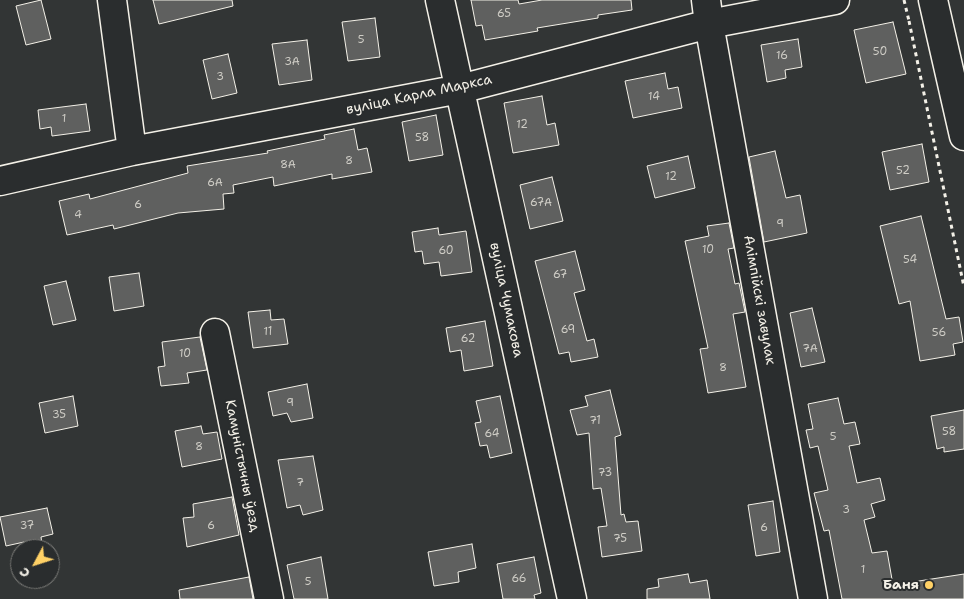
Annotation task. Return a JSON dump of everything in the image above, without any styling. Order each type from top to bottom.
[{"type":"street","points":[[112,0],[132,151]]},
{"type":"street","name":"вуліца Чумакова","points":[[440,0],[572,599]]},
{"type":"street","name":"вуліца Карла Маркса","points":[[0,181],[132,151],[460,89],[707,12],[835,0]]},
{"type":"street","points":[[933,0],[964,136]]},
{"type":"street","name":"Алімпійскі завулак","points":[[707,12],[813,599]]},
{"type":"street","name":"Камуністычны ўезд","points":[[215,333],[269,599]]},
{"type":"path","points":[[909,21],[964,288]]},
{"type":"building","points":[[41,0],[51,39],[26,45],[16,6]]},
{"type":"building","points":[[153,0],[232,0],[233,6],[159,24]]},
{"type":"building","points":[[471,0],[518,0],[519,4],[542,0],[631,0],[632,10],[598,15],[598,18],[537,28],[538,31],[485,40],[482,25],[476,26]]},
{"type":"building","points":[[375,18],[380,57],[348,61],[342,22]]},
{"type":"building","points":[[893,22],[906,74],[866,83],[854,30]]},
{"type":"building","points":[[798,39],[802,67],[785,70],[786,78],[767,82],[761,45]]},
{"type":"building","points":[[307,40],[312,80],[279,85],[272,44]]},
{"type":"building","points":[[228,54],[237,93],[212,99],[203,60]]},
{"type":"building","points":[[665,73],[668,89],[678,87],[682,108],[633,118],[625,81]]},
{"type":"building","points":[[542,96],[547,125],[555,123],[559,145],[513,153],[504,103]]},
{"type":"building","points":[[86,104],[90,131],[52,136],[51,127],[40,129],[38,110]]},
{"type":"building","points":[[436,115],[443,155],[409,161],[402,122]]},
{"type":"building","points":[[354,129],[358,150],[367,148],[372,172],[332,179],[332,174],[274,186],[273,177],[233,185],[234,193],[223,194],[224,209],[178,213],[114,229],[113,225],[67,235],[59,201],[89,194],[90,199],[188,173],[187,166],[268,153],[267,151],[325,139],[324,135]]},
{"type":"building","points":[[922,144],[929,182],[890,190],[882,152]]},
{"type":"building","points":[[775,151],[786,198],[800,195],[807,233],[764,242],[749,157]]},
{"type":"building","points":[[688,156],[695,188],[655,198],[647,166]]},
{"type":"building","points":[[552,177],[563,221],[530,229],[520,185]]},
{"type":"building","points":[[921,216],[946,319],[959,317],[963,342],[953,344],[955,355],[920,361],[910,301],[899,304],[880,226]]},
{"type":"building","points":[[729,223],[734,248],[728,249],[735,284],[739,283],[745,312],[733,314],[746,387],[708,393],[700,349],[708,348],[685,241],[709,236],[707,226]]},
{"type":"building","points":[[438,228],[439,235],[466,231],[472,272],[441,276],[439,262],[424,264],[422,251],[415,252],[412,232]]},
{"type":"building","points":[[575,251],[585,290],[574,293],[587,341],[594,339],[598,357],[571,362],[569,352],[559,354],[535,261]]},
{"type":"building","points":[[139,273],[144,306],[114,311],[109,277]]},
{"type":"building","points":[[66,281],[76,320],[53,325],[44,286]]},
{"type":"building","points":[[812,308],[825,362],[801,367],[790,313]]},
{"type":"building","points":[[270,310],[271,320],[284,319],[288,344],[253,348],[248,312]]},
{"type":"building","points":[[485,321],[493,366],[464,371],[461,350],[450,352],[446,328]]},
{"type":"building","points":[[200,337],[207,370],[187,373],[189,383],[161,386],[158,367],[165,366],[162,342]]},
{"type":"building","points":[[307,384],[313,418],[291,422],[287,413],[273,416],[268,392]]},
{"type":"building","points":[[610,390],[621,435],[615,437],[621,515],[624,514],[626,522],[638,521],[642,551],[602,557],[598,527],[607,526],[601,488],[593,489],[589,433],[577,435],[570,410],[588,406],[585,396]]},
{"type":"building","points":[[73,396],[78,426],[45,433],[39,403]]},
{"type":"building","points":[[500,396],[512,453],[490,458],[487,445],[480,446],[475,423],[481,422],[476,401]]},
{"type":"building","points":[[838,398],[844,424],[855,422],[860,444],[849,446],[857,483],[880,478],[885,500],[871,504],[875,517],[864,520],[872,553],[887,551],[893,585],[964,574],[964,599],[842,599],[829,530],[824,531],[814,493],[828,490],[818,446],[810,448],[806,430],[813,429],[808,404]]},
{"type":"building","points":[[964,410],[964,449],[944,452],[944,447],[937,449],[931,416]]},
{"type":"building","points":[[201,426],[203,434],[217,432],[222,459],[182,467],[175,431]]},
{"type":"building","points":[[313,456],[323,510],[303,515],[300,505],[287,508],[278,460]]},
{"type":"building","points":[[232,497],[239,535],[187,547],[183,518],[194,517],[193,504]]},
{"type":"building","points":[[773,501],[780,552],[756,556],[748,505]]},
{"type":"building","points":[[47,508],[53,534],[41,537],[41,539],[10,539],[10,545],[6,546],[0,517]]},
{"type":"building","points":[[472,544],[476,568],[458,572],[459,582],[434,586],[428,552]]},
{"type":"building","points":[[321,557],[328,599],[294,599],[287,565]]},
{"type":"building","points":[[534,557],[541,593],[534,595],[535,599],[503,599],[497,564]]},
{"type":"building","points":[[688,574],[690,583],[707,580],[710,599],[647,599],[647,589],[659,587],[658,579]]},
{"type":"building","points":[[249,577],[253,599],[180,599],[179,590]]},
{"type":"place","name":"Баня","points":[[929,585]]}]
